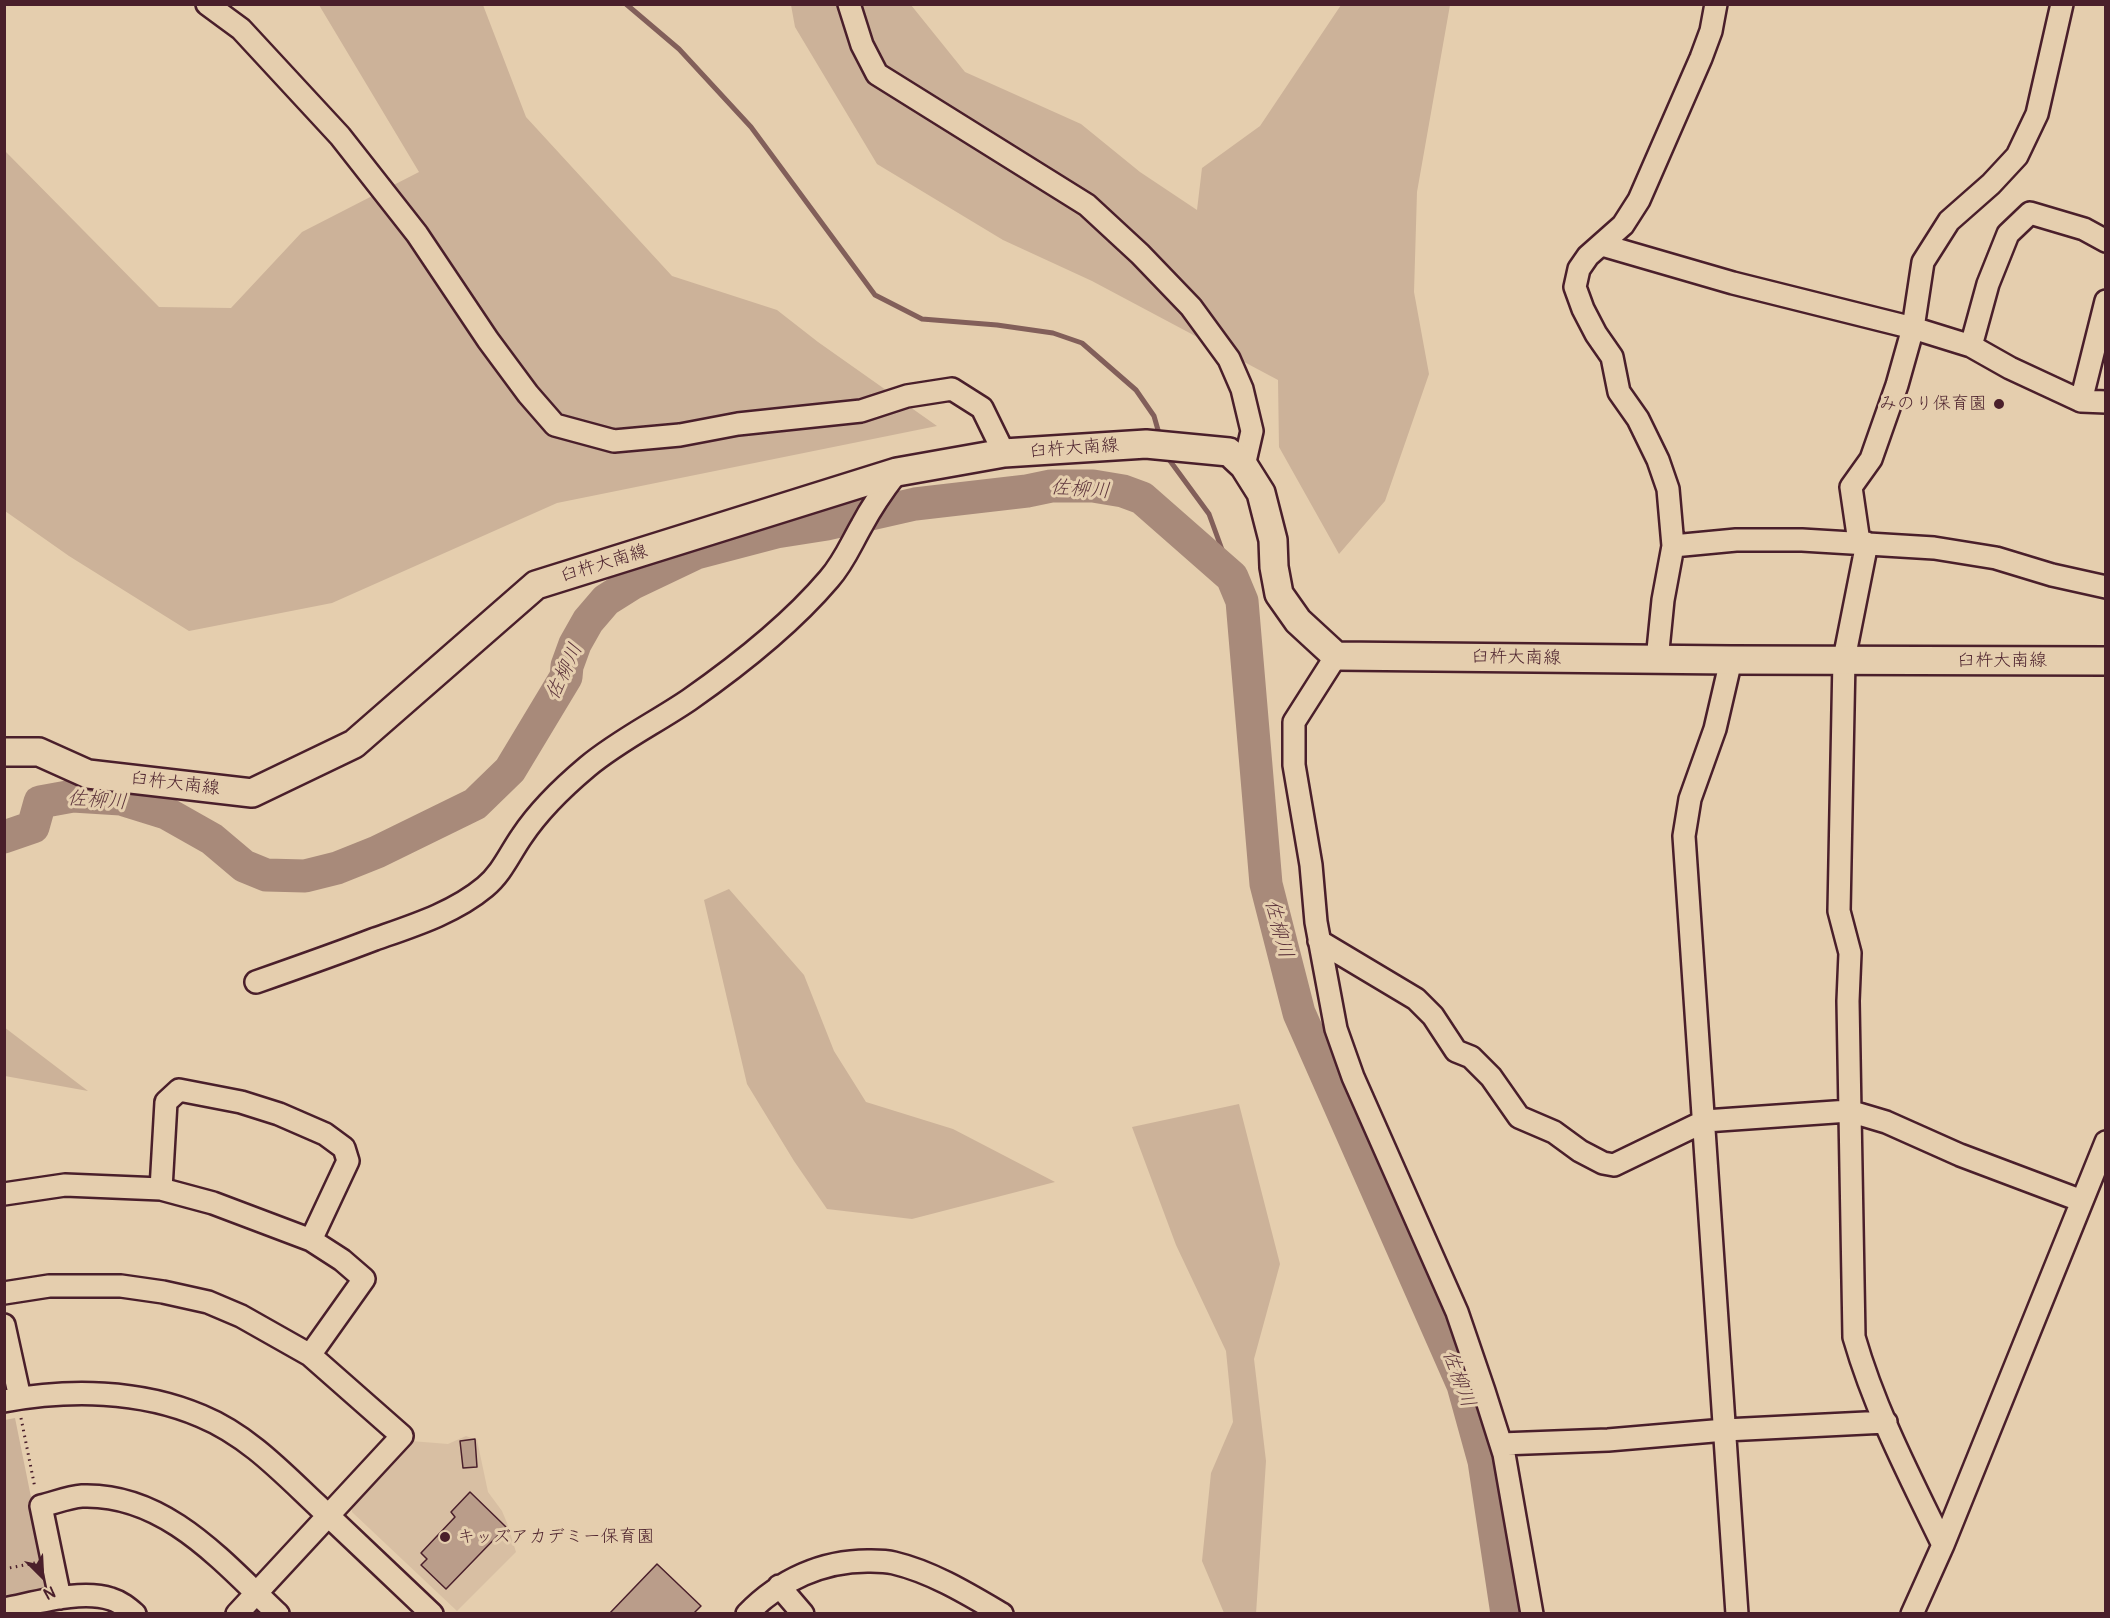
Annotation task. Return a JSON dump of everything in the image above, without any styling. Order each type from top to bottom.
[{"type":"main road","name":"臼杵大南線","points":[[4,752],[39,752],[88,774],[252,793],[354,744],[536,585],[897,472],[1004,453],[1146,444],[1229,452],[1244,466],[1261,493],[1273,540],[1278,594],[1298,621],[1336,656],[1657,660],[2106,661]]},
{"type":"street","points":[[207,4],[241,29],[340,136],[417,234],[488,340],[555,425],[614,441],[680,435],[738,424],[861,411],[907,396],[952,389],[982,408],[1004,453]]},
{"type":"street","points":[[849,4],[862,45],[878,74],[1087,206],[1191,307],[1229,359],[1242,388],[1252,431],[1244,466]]},
{"type":"street","points":[[1657,660],[1663,600],[1673,546],[1668,489],[1659,460],[1638,419],[1619,392],[1612,357],[1596,334],[1575,287],[1579,269],[1588,256],[1623,225],[1639,200],[1701,58],[1711,31],[1716,4]]},
{"type":"street","points":[[1943,1545],[1899,1455],[1861,1361],[1854,1337],[1848,1001],[1850,953],[1839,911],[1844,659],[1863,543],[1851,487],[1871,459],[1897,385],[1913,328],[1923,262],[1949,221],[2017,156],[2037,114],[2062,4]]},
{"type":"street","points":[[1971,346],[1988,284],[2008,234],[2030,213],[2084,229],[2106,241]]},
{"type":"street","points":[[1602,245],[1733,283],[1913,328],[1971,346],[2010,368],[2081,401],[2106,402]]},
{"type":"street","points":[[2081,401],[2106,301]]},
{"type":"street","points":[[256,982],[410,927],[451,909],[486,887],[507,862],[520,838],[540,810],[569,782],[604,753],[690,699],[792,618],[847,556],[882,491],[897,472]]},
{"type":"street","points":[[1673,546],[1736,540],[1863,543],[1934,548],[1996,558],[2052,575],[2106,587]]},
{"type":"street","points":[[1336,656],[1294,722],[1294,765],[1311,865],[1319,941],[1339,1038],[1353,1077],[1457,1312],[1501,1444],[1532,1614]]},
{"type":"street","points":[[1731,660],[1715,729],[1690,799],[1684,836],[1737,1614]]},
{"type":"street","points":[[1319,941],[1416,999],[1433,1016],[1456,1051],[1471,1057],[1491,1077],[1519,1117],[1554,1132],[1580,1151],[1603,1162],[1614,1165],[1705,1121],[1850,1111],[1886,1122],[1960,1155],[2082,1201]]},
{"type":"street","points":[[161,1189],[166,1102],[179,1090],[241,1102],[279,1114],[325,1134],[344,1148],[348,1161],[311,1240]]},
{"type":"street","points":[[1912,1614],[1943,1545],[2106,1142]]},
{"type":"street","points":[[4,1194],[66,1185],[161,1189],[213,1203],[311,1240],[342,1260],[364,1279],[310,1354]]},
{"type":"street","points":[[4,1293],[49,1286],[120,1286],[208,1302],[241,1316],[310,1354],[402,1436],[237,1614]]},
{"type":"street","points":[[4,1325],[15,1404],[62,1393],[121,1396],[166,1405],[202,1416],[251,1445],[432,1614]]},
{"type":"street","points":[[1501,1444],[1608,1440],[1725,1430],[1886,1422]]},
{"type":"street","points":[[60,1598],[41,1506],[79,1496],[109,1497],[157,1513],[181,1527],[209,1548],[278,1614]]},
{"type":"street","points":[[747,1614],[779,1586],[793,1578],[825,1566],[860,1561],[892,1562],[918,1571],[961,1590],[1002,1614]]},
{"type":"street","points":[[779,1586],[803,1614]]},
{"type":"street","points":[[4,1610],[60,1598],[101,1596],[113,1599],[135,1614]]},
{"type":"path","points":[[15,1404],[37,1498],[41,1506]]},
{"type":"path","points":[[4,1569],[52,1559]]},
{"type":"shaded area","points":[[319,5],[483,5],[526,117],[672,276],[777,310],[818,342],[937,426],[557,503],[332,603],[189,631],[69,556],[5,511],[4,150],[159,307],[231,308],[302,232],[419,172]]},
{"type":"shaded area","points":[[791,5],[911,5],[965,72],[1081,124],[1140,172],[1197,210],[1202,168],[1260,126],[1341,5],[1450,5],[1417,192],[1414,292],[1429,374],[1385,501],[1339,554],[1279,447],[1278,380],[1092,281],[1003,240],[877,164],[795,27]]},
{"type":"shaded area","points":[[729,889],[804,975],[834,1051],[866,1102],[953,1129],[1055,1182],[912,1219],[827,1209],[794,1161],[747,1084],[704,900]]},
{"type":"shaded area","points":[[4,1027],[88,1091],[5,1076]]},
{"type":"shaded area","points":[[1239,1104],[1280,1264],[1254,1359],[1266,1461],[1256,1614],[1224,1613],[1202,1561],[1211,1473],[1233,1422],[1226,1351],[1176,1245],[1132,1127]]},
{"type":"shaded area","points":[[15,1418],[49,1586],[41,1596],[5,1603],[5,1420]]},
{"type":"shaded area","name":"キッズアカデミー保育園","points":[[466,1436],[477,1440],[488,1492],[502,1511],[516,1552],[457,1611],[352,1512],[352,1501],[411,1441],[448,1444]]},
{"type":"building","points":[[475,1439],[477,1467],[463,1468],[460,1441]]},
{"type":"building","points":[[470,1492],[506,1527],[446,1589],[421,1565],[427,1559],[421,1553],[455,1517],[451,1512]]},
{"type":"building","points":[[657,1564],[701,1606],[693,1614],[609,1614]]},
{"type":"waterway","points":[[626,4],[679,49],[751,127],[875,295],[922,319],[997,325],[1053,333],[1082,343],[1136,390],[1154,416],[1160,437]]},
{"type":"waterway","points":[[1165,454],[1209,514],[1232,577]]},
{"type":"waterway","name":"佐柳川","points":[[4,837],[33,827],[40,802],[73,796],[121,799],[166,813],[212,839],[244,866],[266,875],[305,876],[337,868],[377,852],[475,804],[510,770],[566,677],[567,666],[575,644],[588,621],[606,600],[633,583],[696,553],[776,532],[827,524],[915,504],[1027,491],[1051,486],[1093,486],[1123,491],[1142,498],[1232,577],[1242,601],[1266,884],[1299,1013],[1463,1385],[1484,1461],[1507,1614]]},
{"type":"place","name":"みのり保育園","points":[[1999,404]]},
{"type":"place","name":"キッズアカデミー保育園","points":[[445,1537]]}]
